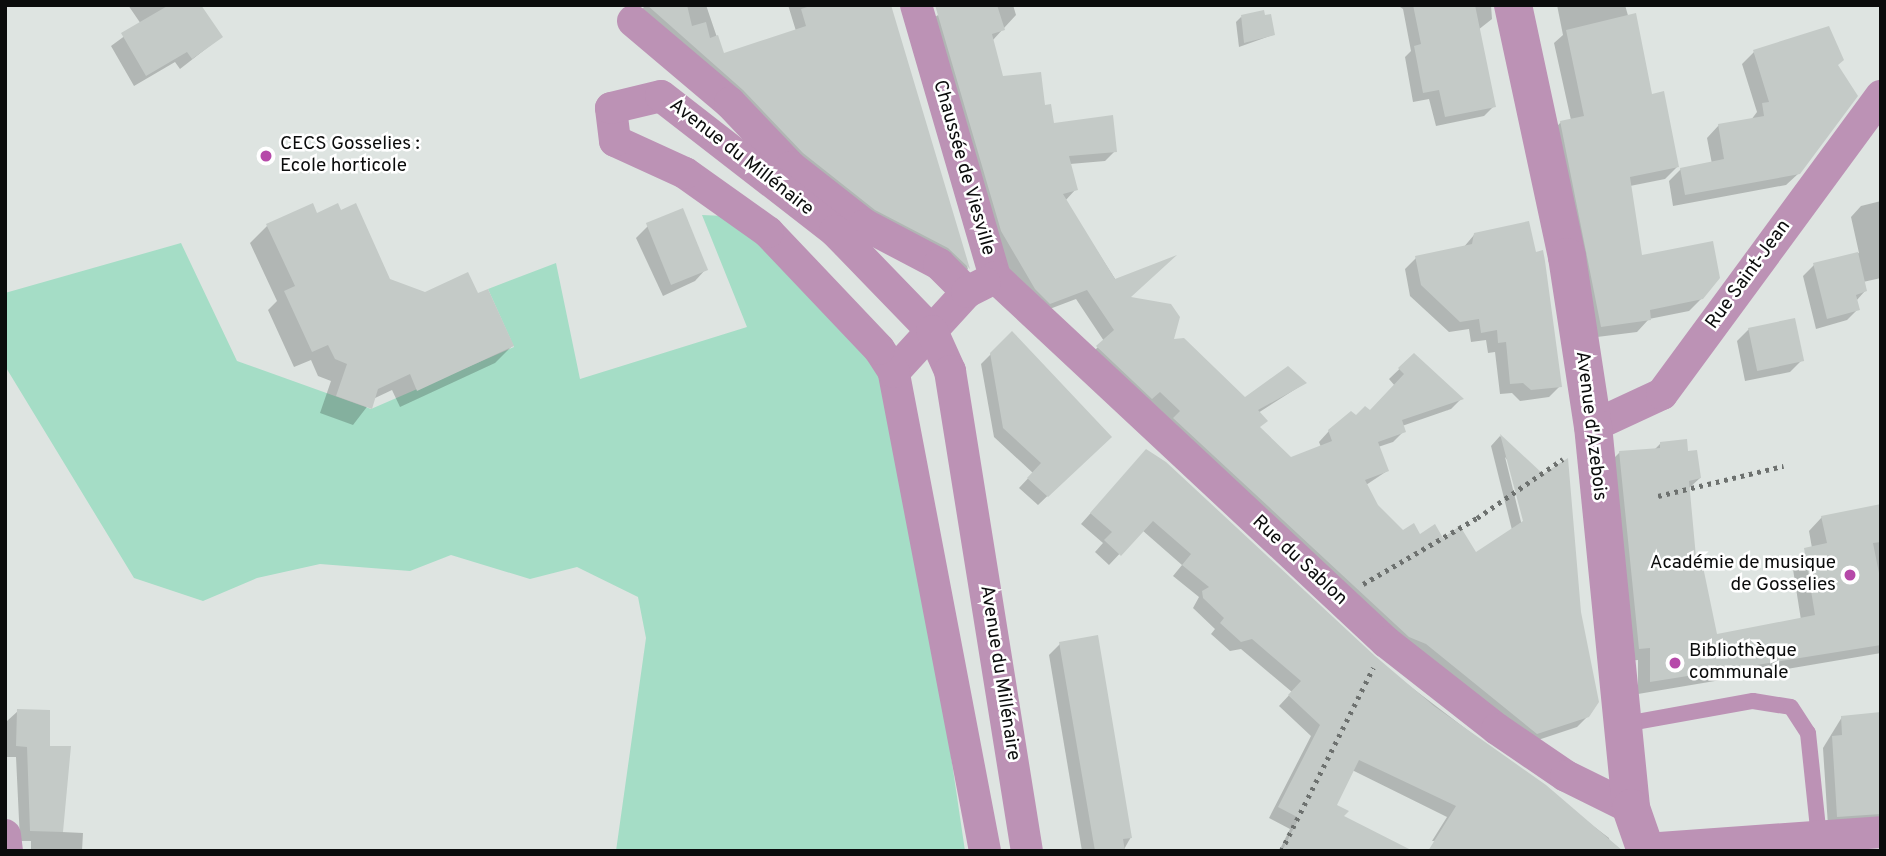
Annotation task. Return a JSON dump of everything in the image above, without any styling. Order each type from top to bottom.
[{"type":"street","name":"Chaussée de Viesville","points":[[894,372],[967,292],[995,278],[916,5]]},
{"type":"street","name":"Avenue d'Azebois","points":[[1513,5],[1567,257],[1592,432],[1625,724],[1631,808],[1646,850]]},
{"type":"street","points":[[633,21],[730,103],[791,167],[865,225],[939,264],[967,292]]},
{"type":"street","name":"Avenue du Millénaire","points":[[985,851],[894,372],[879,349],[768,232],[685,173],[615,141],[611,108],[661,96],[835,231],[932,331],[950,371],[1027,851]]},
{"type":"street","name":"Rue Saint-Jean","points":[[1592,432],[1662,394],[1881,96]]},
{"type":"street","name":"Rue du Sablon","points":[[995,278],[1386,642],[1497,729],[1566,776],[1631,808]]},
{"type":"street","points":[[1646,850],[1881,832]]},
{"type":"street","points":[[5,835],[7,851]]},
{"type":"lane","points":[[1625,724],[1753,701],[1791,708],[1808,733],[1819,836]]},
{"type":"path","points":[[1337,596],[1477,518],[1592,432]]},
{"type":"path","points":[[1658,496],[1783,466]]},
{"type":"path","points":[[1281,851],[1386,642]]},
{"type":"green space","points":[[702,215],[747,217],[897,389],[965,851],[616,851],[646,638],[638,597],[577,567],[530,579],[451,555],[410,571],[320,564],[257,578],[203,601],[134,578],[5,366],[5,293],[181,243],[237,361],[371,409],[514,347],[488,289],[556,263],[580,379],[747,327]]},
{"type":"building","points":[[169,5],[201,5],[223,37],[192,59],[187,52],[146,76],[121,33]]},
{"type":"building","points":[[647,5],[687,5],[692,26],[706,22],[710,38],[718,35],[724,53],[806,26],[801,9],[813,5],[891,5],[970,269],[948,248],[875,210],[803,153],[743,90]]},
{"type":"building","points":[[935,5],[997,5],[1005,30],[992,34],[1003,76],[1041,72],[1045,105],[1051,104],[1054,123],[1113,115],[1117,152],[1069,156],[1078,190],[1063,194],[1115,279],[1177,255],[1131,297],[1171,304],[1180,317],[1174,339],[1184,338],[1245,397],[1288,366],[1307,383],[1258,410],[1268,421],[1260,427],[1291,457],[1332,441],[1328,430],[1351,411],[1356,415],[1365,406],[1370,410],[1404,374],[1398,368],[1414,353],[1464,399],[1402,420],[1406,432],[1378,442],[1389,471],[1365,480],[1378,505],[1403,530],[1414,523],[1420,534],[1435,524],[1443,538],[1460,526],[1476,552],[1523,521],[1500,434],[1543,474],[1568,458],[1581,612],[1599,702],[1589,717],[1537,734],[1426,644],[1409,637],[1173,418],[1180,411],[1160,392],[1152,399],[1096,346],[1114,330],[1087,290],[1050,304],[1035,289],[1001,231]]},
{"type":"building","points":[[1413,5],[1475,5],[1496,107],[1445,117],[1439,90],[1423,93],[1414,46],[1421,44]]},
{"type":"building","points":[[1264,10],[1265,15],[1271,14],[1275,35],[1244,43],[1241,15]]},
{"type":"building","points":[[1636,13],[1652,94],[1664,91],[1679,167],[1630,177],[1642,255],[1713,241],[1720,278],[1703,299],[1650,310],[1651,320],[1601,327],[1560,121],[1584,116],[1566,30]]},
{"type":"building","points":[[1829,26],[1844,60],[1838,65],[1858,96],[1800,174],[1685,195],[1680,168],[1724,159],[1718,124],[1764,116],[1762,103],[1769,102],[1753,50]]},
{"type":"building","points":[[313,203],[317,213],[338,203],[341,210],[356,203],[390,279],[425,292],[468,272],[478,293],[488,289],[514,346],[417,391],[410,374],[378,389],[372,409],[336,396],[347,364],[335,359],[328,345],[312,352],[284,291],[295,286],[266,224]]},
{"type":"building","points":[[683,208],[708,270],[671,285],[646,223]]},
{"type":"building","points":[[1529,221],[1536,252],[1543,250],[1562,387],[1531,390],[1523,383],[1510,384],[1506,342],[1498,343],[1497,330],[1481,333],[1479,319],[1460,322],[1421,285],[1415,256],[1472,244],[1474,233]]},
{"type":"building","points":[[1858,252],[1867,291],[1856,295],[1860,310],[1827,319],[1813,263]]},
{"type":"building","points":[[1795,318],[1804,361],[1757,371],[1748,328]]},
{"type":"building","points":[[1012,331],[1112,437],[1048,497],[1027,478],[1041,463],[1003,428],[990,353]]},
{"type":"building","points":[[1687,439],[1688,451],[1697,450],[1701,478],[1689,481],[1696,557],[1701,557],[1717,634],[1815,615],[1804,548],[1827,543],[1821,516],[1881,504],[1881,542],[1873,543],[1881,583],[1881,645],[1650,682],[1650,648],[1639,649],[1619,451],[1660,448],[1660,442]]},
{"type":"building","points":[[1146,449],[1166,462],[1375,656],[1434,706],[1546,785],[1623,851],[1428,851],[1456,806],[1359,760],[1337,805],[1349,811],[1344,816],[1413,851],[1282,851],[1299,818],[1278,807],[1320,725],[1288,695],[1301,681],[1252,639],[1241,642],[1220,623],[1224,618],[1203,598],[1202,591],[1209,587],[1182,565],[1191,554],[1153,521],[1121,556],[1104,540],[1112,532],[1090,513]]},
{"type":"building","points":[[1098,635],[1132,838],[1123,839],[1125,851],[1095,851],[1059,642]]},
{"type":"building","points":[[17,709],[50,710],[50,746],[71,746],[63,832],[30,831],[27,747],[16,746]]},
{"type":"building","points":[[1881,712],[1881,814],[1837,817],[1832,736],[1842,735],[1841,716]]},
{"type":"place","name":"CECS Gosselies : Ecole horticole","points":[[266,156]]},
{"type":"place","name":"Académie de musique de Gosselies","points":[[1850,575]]},
{"type":"place","name":"Bibliothèque communale","points":[[1675,663]]}]
